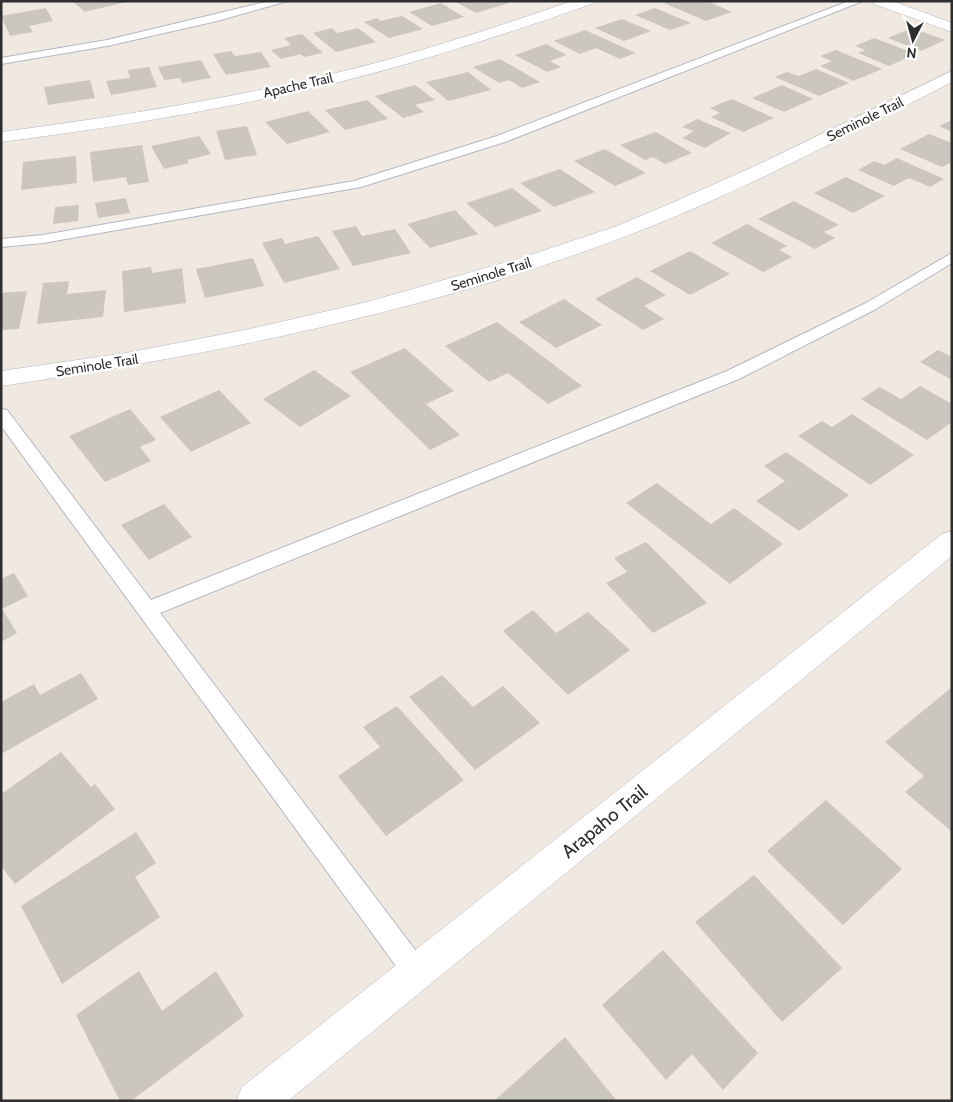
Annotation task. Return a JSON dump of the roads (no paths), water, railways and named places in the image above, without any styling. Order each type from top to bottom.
[{"type":"street","name":"Apache Trail","points":[[1,137],[144,117],[322,80],[392,63],[586,1]]},
{"type":"street","points":[[879,1],[952,28]]},
{"type":"street","name":"Seminole Trail","points":[[1,379],[93,366],[220,343],[334,318],[440,290],[550,256],[641,223],[752,174],[952,76]]},
{"type":"street","name":"Arapaho Trail","points":[[256,1101],[952,542]]},
{"type":"lane","points":[[1,61],[31,57],[166,30],[283,1]]},
{"type":"lane","points":[[1,243],[53,237],[356,184],[501,140],[858,1]]},
{"type":"lane","points":[[147,610],[733,374],[869,307],[952,257]]},
{"type":"lane","points":[[1,414],[416,972]]}]
